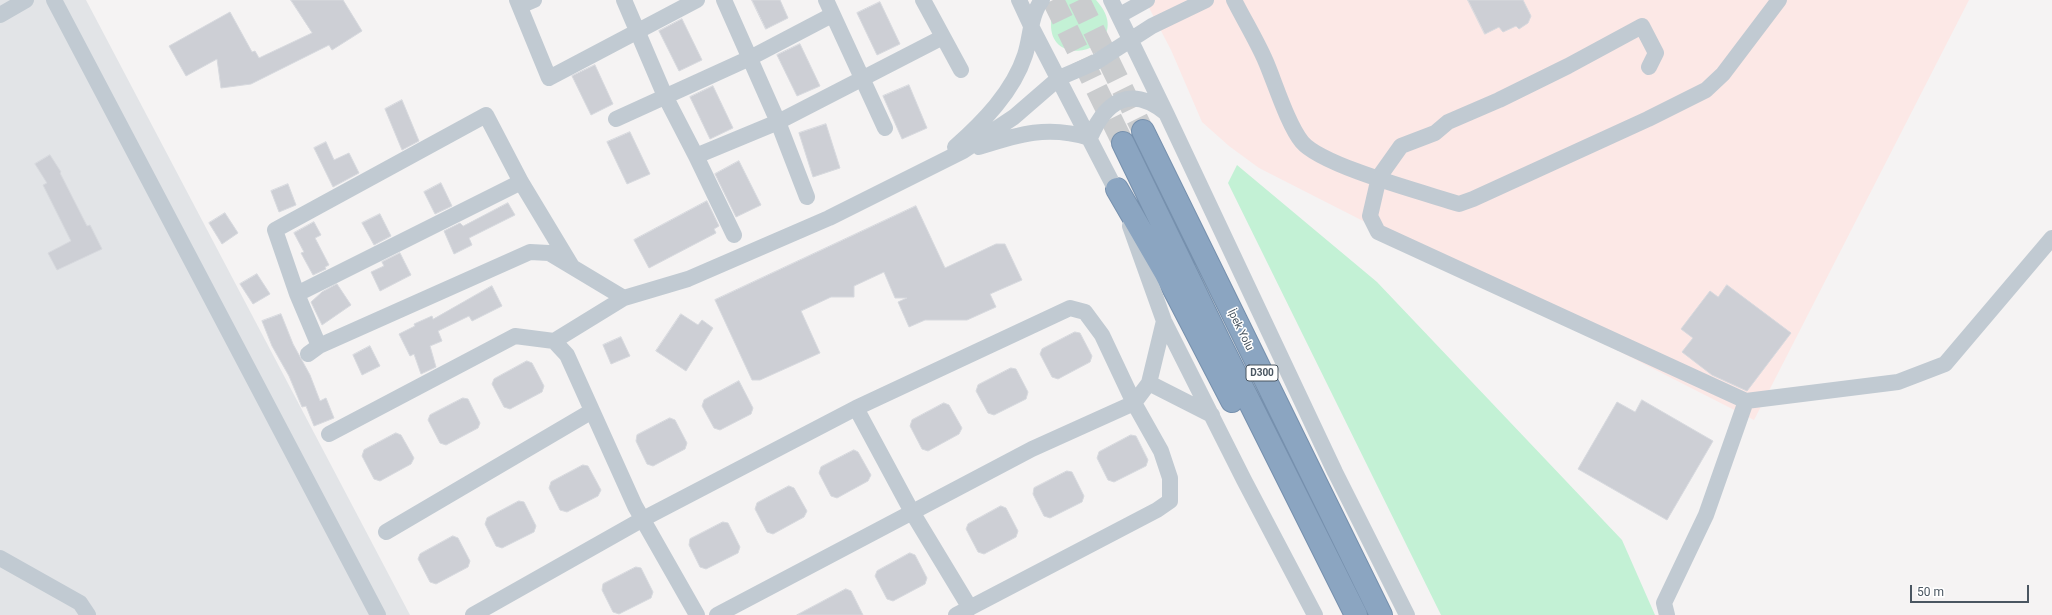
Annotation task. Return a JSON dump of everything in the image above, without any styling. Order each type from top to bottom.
[{"type":"highway","name":"İpek Yolu","points":[[1143,131],[1382,615]]},
{"type":"highway","name":"D300","points":[[1123,143],[1220,343],[1356,615]]},
{"type":"highway","points":[[1117,190],[1165,272],[1344,615]]},
{"type":"street","points":[[0,15],[26,0]]},
{"type":"street","points":[[54,0],[378,615]]},
{"type":"street","points":[[534,0],[518,3],[549,78],[697,0]]},
{"type":"street","points":[[624,0],[665,96],[734,235]]},
{"type":"street","points":[[724,0],[778,122],[807,197]]},
{"type":"street","points":[[826,0],[885,128]]},
{"type":"street","points":[[923,0],[961,70]]},
{"type":"street","points":[[1020,0],[1032,28],[1117,190],[1164,321],[1315,615]]},
{"type":"street","points":[[933,167],[970,134],[994,107],[1008,88],[1025,55],[1034,14],[1042,0]]},
{"type":"street","points":[[1111,0],[1120,15],[1335,472],[1407,615]]},
{"type":"street","points":[[1120,15],[1147,0]]},
{"type":"street","points":[[329,434],[515,336],[554,341],[624,298],[688,279],[829,218],[933,167],[963,151],[1014,117],[1059,78],[1096,62],[1152,26],[1206,0]]},
{"type":"street","points":[[1234,0],[1265,60],[1301,141],[1310,150],[1332,161],[1459,204],[1648,119],[1706,90],[1723,74],[1779,0]]},
{"type":"street","points":[[616,119],[750,58],[832,15]]},
{"type":"street","points":[[1650,67],[1656,53],[1642,26],[1568,66],[1499,100],[1448,122],[1435,133],[1401,146],[1379,177],[1370,216],[1378,232],[1746,401],[1898,382],[1945,364],[2052,238]]},
{"type":"street","points":[[696,156],[778,122],[943,37]]},
{"type":"street","points":[[1090,138],[1097,122],[1105,110],[1117,102],[1132,98],[1144,99],[1157,105],[1166,113]]},
{"type":"street","points":[[572,266],[521,182],[486,115],[275,230],[314,350],[530,252],[549,253],[624,298]]},
{"type":"street","points":[[963,151],[1017,135],[1036,132],[1056,131],[1090,138]]},
{"type":"street","points":[[297,294],[521,182]]},
{"type":"street","points":[[473,615],[643,519],[856,408],[1070,308],[1085,312],[1102,335],[1134,403],[1161,451],[1170,478],[1170,501],[1150,514],[963,612],[912,512],[856,408]]},
{"type":"street","points":[[717,615],[1032,449],[1134,403],[1149,384],[1164,321]]},
{"type":"street","points":[[554,341],[567,355],[643,519],[697,615]]},
{"type":"street","points":[[1149,384],[1212,415]]},
{"type":"street","points":[[1666,615],[1664,603],[1706,515],[1746,401]]},
{"type":"street","points":[[386,532],[592,411]]},
{"type":"street","points":[[0,558],[80,603],[88,615]]},
{"type":"shaded area","points":[[0,0],[86,0],[410,615],[0,615]]},
{"type":"shaded area","points":[[1145,0],[1969,0],[1754,420],[1259,168],[1229,146],[1202,122],[1171,50]]},
{"type":"green space","points":[[1062,0],[1096,0],[1106,17],[1107,31],[1100,41],[1089,48],[1076,51],[1064,48],[1054,39],[1051,24],[1052,17],[1055,7]]},
{"type":"green space","points":[[1237,165],[1377,282],[1622,540],[1655,615],[1441,615],[1228,183]]},
{"type":"building","points":[[291,0],[343,0],[362,31],[332,50],[329,45],[251,84],[221,88],[217,59],[186,76],[169,46],[230,12],[252,52],[255,51],[259,58],[312,33]]},
{"type":"building","points":[[752,0],[780,0],[788,18],[766,29]]},
{"type":"building","points":[[1468,0],[1523,0],[1531,16],[1528,23],[1519,29],[1516,26],[1503,32],[1499,27],[1485,34]]},
{"type":"building","points":[[880,2],[900,44],[877,55],[857,13]]},
{"type":"building","points":[[682,19],[702,60],[679,71],[659,31]]},
{"type":"building","points":[[800,44],[820,86],[797,96],[777,55]]},
{"type":"building","points":[[595,65],[613,104],[591,115],[572,76]]},
{"type":"building","points":[[909,85],[927,128],[902,139],[883,96]]},
{"type":"building","points":[[713,86],[733,128],[710,139],[690,97]]},
{"type":"building","points":[[402,100],[419,141],[402,150],[385,109]]},
{"type":"building","points":[[826,124],[840,168],[813,177],[799,133]]},
{"type":"building","points":[[630,132],[650,174],[627,184],[607,142]]},
{"type":"building","points":[[326,142],[334,160],[349,153],[359,173],[333,187],[314,148]]},
{"type":"building","points":[[50,155],[61,172],[60,173],[87,226],[90,225],[102,249],[57,270],[48,253],[71,241],[43,185],[47,183],[35,164]]},
{"type":"building","points":[[739,161],[761,205],[736,217],[715,174]]},
{"type":"building","points":[[441,183],[452,206],[435,214],[424,192]]},
{"type":"building","points":[[288,184],[296,205],[279,212],[271,191]]},
{"type":"building","points":[[707,201],[719,226],[714,229],[716,233],[649,268],[634,240]]},
{"type":"building","points":[[508,203],[515,215],[469,238],[472,245],[454,254],[444,231],[460,223],[463,226]]},
{"type":"building","points":[[916,206],[945,268],[996,244],[1005,244],[1022,280],[990,294],[996,307],[967,320],[925,320],[909,327],[898,302],[907,298],[895,298],[884,272],[854,286],[854,297],[831,297],[801,311],[820,353],[760,380],[752,380],[715,300]]},
{"type":"building","points":[[225,213],[238,233],[222,244],[209,223]]},
{"type":"building","points":[[380,214],[391,236],[374,245],[362,223]]},
{"type":"building","points":[[314,222],[321,235],[315,238],[329,265],[325,267],[326,269],[313,275],[301,253],[304,252],[294,233]]},
{"type":"building","points":[[400,253],[411,275],[380,291],[371,272],[384,266],[382,262]]},
{"type":"building","points":[[257,274],[270,294],[253,304],[240,284]]},
{"type":"building","points":[[337,284],[351,305],[322,325],[311,302],[322,292]]},
{"type":"building","points":[[1727,285],[1791,333],[1747,391],[1712,375],[1682,352],[1693,338],[1681,329],[1710,291],[1718,297]]},
{"type":"building","points":[[492,286],[502,306],[472,321],[469,316],[438,331],[442,341],[430,346],[436,367],[421,374],[414,354],[410,356],[399,334],[415,326],[414,324],[432,316],[433,319]]},
{"type":"building","points":[[281,314],[293,344],[310,375],[320,401],[326,398],[334,418],[314,426],[306,406],[302,407],[289,376],[272,346],[262,321]]},
{"type":"building","points":[[681,314],[698,325],[702,320],[713,328],[686,371],[656,351]]},
{"type":"building","points":[[1075,332],[1080,333],[1092,356],[1090,362],[1058,379],[1052,377],[1040,354],[1042,349]]},
{"type":"building","points":[[621,337],[630,356],[611,364],[603,345]]},
{"type":"building","points":[[370,346],[380,366],[362,375],[353,355]]},
{"type":"building","points":[[527,361],[532,363],[544,386],[542,392],[510,409],[504,407],[492,384],[494,379]]},
{"type":"building","points":[[1011,368],[1016,369],[1028,392],[1026,399],[994,415],[988,413],[976,391],[978,385]]},
{"type":"building","points":[[739,381],[753,408],[751,414],[720,430],[714,428],[702,406],[704,400]]},
{"type":"building","points":[[463,398],[468,399],[480,423],[478,428],[446,445],[440,443],[428,420],[430,415]]},
{"type":"building","points":[[1642,400],[1713,441],[1667,520],[1578,469],[1617,402],[1635,412]]},
{"type":"building","points":[[944,403],[949,405],[962,428],[959,434],[928,451],[922,449],[910,426],[912,420]]},
{"type":"building","points":[[670,418],[675,420],[687,443],[685,449],[653,466],[647,464],[636,441],[637,435]]},
{"type":"building","points":[[396,433],[401,435],[414,458],[411,464],[380,481],[374,479],[362,456],[364,450]]},
{"type":"building","points":[[1131,435],[1136,436],[1148,460],[1146,466],[1114,482],[1108,480],[1097,458],[1099,452]]},
{"type":"building","points":[[854,450],[858,452],[871,475],[868,481],[837,498],[831,496],[819,473],[821,467]]},
{"type":"building","points":[[583,465],[588,466],[601,490],[598,496],[567,512],[560,510],[549,488],[551,482]]},
{"type":"building","points":[[1067,471],[1072,472],[1084,496],[1082,502],[1050,518],[1044,516],[1033,494],[1034,488]]},
{"type":"building","points":[[789,486],[794,488],[807,511],[804,517],[773,534],[767,532],[755,509],[757,503]]},
{"type":"building","points":[[519,501],[524,502],[536,526],[534,532],[502,548],[496,546],[485,524],[487,518]]},
{"type":"building","points":[[1001,506],[1006,508],[1018,531],[1016,537],[984,554],[978,552],[966,529],[968,524]]},
{"type":"building","points":[[723,522],[728,523],[740,547],[738,553],[706,569],[700,567],[689,545],[690,539]]},
{"type":"building","points":[[453,536],[458,538],[470,561],[468,567],[436,584],[430,582],[418,559],[420,554]]},
{"type":"building","points":[[910,553],[915,555],[927,578],[925,584],[893,601],[887,599],[875,576],[877,571]]},
{"type":"building","points":[[636,567],[641,568],[653,592],[651,598],[619,614],[613,612],[602,590],[603,584]]},
{"type":"building","points":[[846,589],[851,591],[863,615],[797,615]]},
{"type":"tunnel","points":[[1053,0],[1123,143]]},
{"type":"tunnel","points":[[1079,0],[1143,131]]}]
